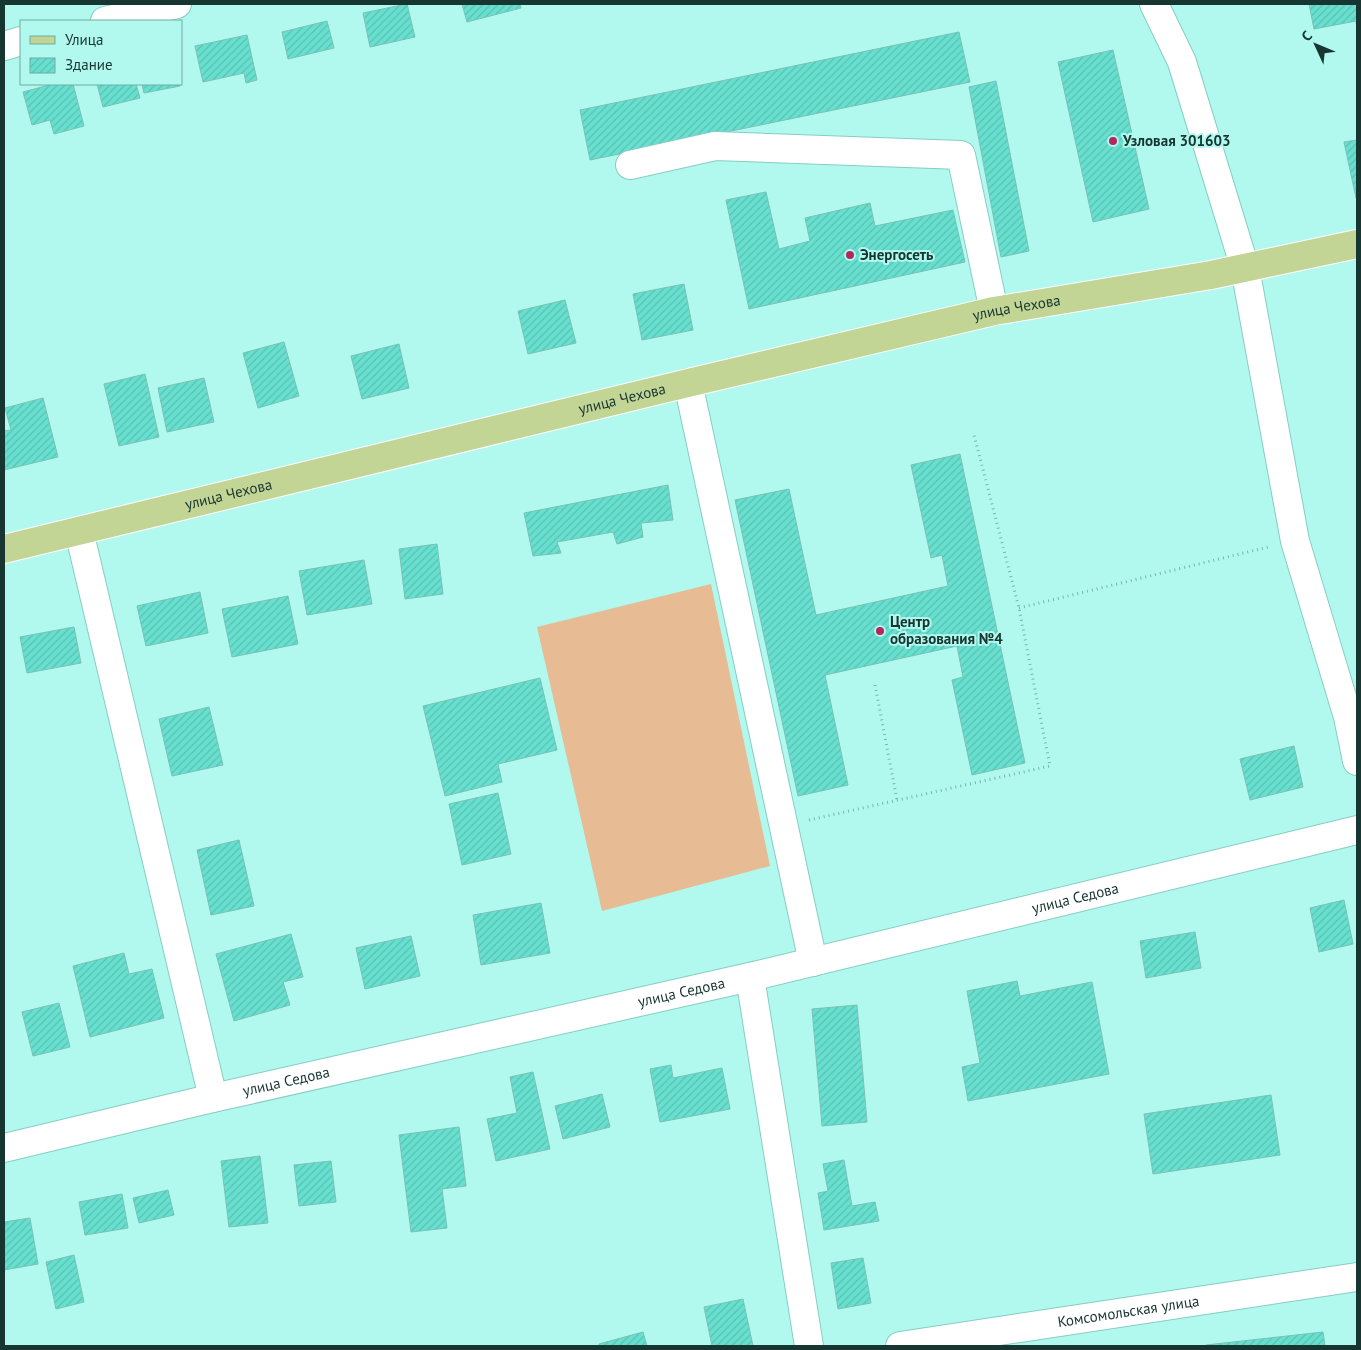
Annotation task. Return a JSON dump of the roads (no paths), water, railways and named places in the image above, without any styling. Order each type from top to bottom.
[{"type":"main road","name":"улица Чехова","points":[[4,549],[688,383],[994,311],[1211,275],[1357,244]]},
{"type":"street","points":[[109,20],[177,4]]},
{"type":"street","points":[[1154,4],[1182,62],[1244,268],[1295,540],[1353,716],[1357,761]]},
{"type":"street","points":[[4,46],[20,41]]},
{"type":"street","points":[[630,165],[715,146],[961,156],[994,311]]},
{"type":"street","points":[[688,383],[813,962]]},
{"type":"street","points":[[79,530],[213,1098]]},
{"type":"street","name":"улица Седова","points":[[4,1148],[213,1098],[750,977],[1357,830]]},
{"type":"street","points":[[750,977],[809,1346]]},
{"type":"street","name":"Комсомольская улица","points":[[900,1346],[1357,1277]]},
{"type":"place","name":"Узловая 301603","points":[[1113,141]]},
{"type":"place","name":"Энергосеть","points":[[850,255]]},
{"type":"place","name":"Центр образования №4","points":[[880,631]]}]
